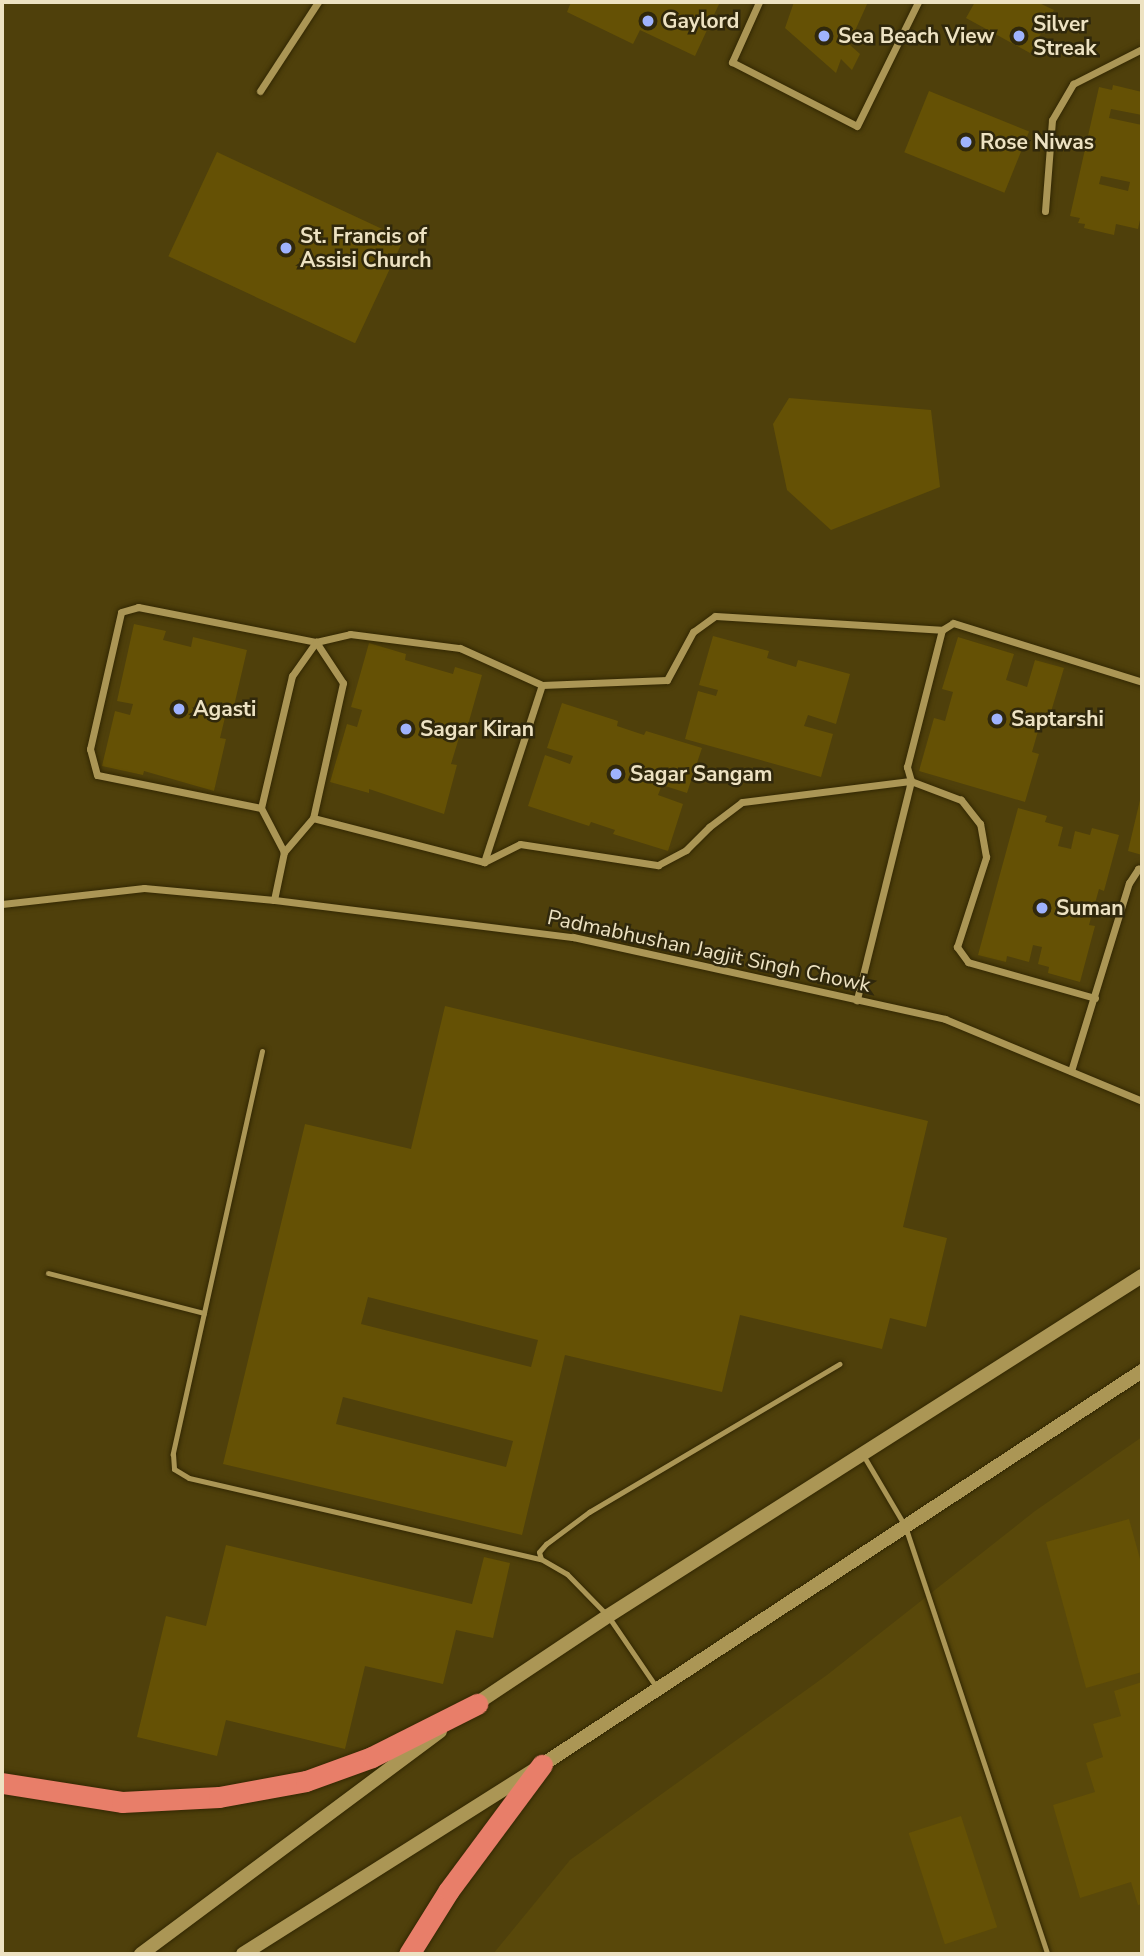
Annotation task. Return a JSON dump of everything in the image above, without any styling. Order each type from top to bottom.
[{"type":"highway","points":[[2,1783],[122,1802],[219,1797],[306,1782],[372,1757],[477,1703]]},
{"type":"highway","points":[[409,1954],[449,1891],[542,1765]]},
{"type":"main road","points":[[141,1954],[477,1703],[608,1616],[1142,1276]]},
{"type":"main road","points":[[243,1954],[542,1765],[1142,1371]]},
{"type":"street","points":[[260,91],[318,2]]},
{"type":"street","points":[[760,2],[732,62],[858,126],[918,2]]},
{"type":"street","points":[[1045,211],[1052,120],[1073,84],[1142,49]]},
{"type":"street","points":[[261,808],[97,775],[90,749],[121,612],[138,607],[316,642],[350,634],[460,648],[542,685],[667,680],[693,632],[715,616],[942,630],[953,623],[1142,682]]},
{"type":"street","points":[[857,1000],[911,781],[907,767],[942,630]]},
{"type":"street","points":[[284,852],[261,808],[292,676],[316,642]]},
{"type":"street","points":[[274,900],[284,852],[313,818],[344,683],[316,642]]},
{"type":"street","points":[[484,862],[542,685]]},
{"type":"street","points":[[313,818],[484,862],[520,844],[658,865],[686,850],[709,827],[742,802],[911,781],[961,800],[981,824],[986,858],[957,947],[968,962],[1096,998]]},
{"type":"street","points":[[1071,1071],[1096,998],[1129,883],[1138,869],[1142,869]]},
{"type":"street","name":"Padmabhushan Jagjit Singh Chowk","points":[[2,904],[145,888],[274,900],[573,937],[945,1019],[1142,1101]]},
{"type":"lane","points":[[262,1051],[173,1454],[174,1469],[189,1478],[541,1559],[567,1574],[608,1616],[657,1688]]},
{"type":"lane","points":[[48,1273],[204,1312]]},
{"type":"lane","points":[[541,1559],[541,1549],[589,1512],[839,1364]]},
{"type":"lane","points":[[863,1455],[905,1526],[1046,1954]]},
{"type":"shaded area","points":[[1142,1437],[1142,1954],[493,1954],[570,1860],[827,1675],[1035,1511]]},
{"type":"building","name":"Gaylord","points":[[571,2],[720,2],[695,56],[640,30],[633,44],[567,12]]},
{"type":"building","name":"Sea Beach View","points":[[794,2],[868,2],[849,44],[860,54],[852,70],[841,59],[836,73],[785,28]]},
{"type":"building","name":"Silver Streak","points":[[975,2],[1037,2],[1054,10],[1030,53],[966,18]]},
{"type":"building","points":[[1113,85],[1142,92],[1142,115],[1111,109],[1109,118],[1142,125],[1142,211],[1138,229],[1116,224],[1114,235],[1084,228],[1085,224],[1078,223],[1080,218],[1070,216],[1099,87],[1112,90]],"holes":[[[1101,176],[1130,182],[1128,191],[1099,184]]]},
{"type":"building","name":"Rose Niwas","points":[[929,91],[1029,131],[1004,193],[904,152]]},
{"type":"building","name":"St. Francis of Assisi Church","points":[[217,152],[404,239],[355,343],[168,256]]},
{"type":"building","points":[[789,398],[931,410],[940,487],[831,530],[787,490],[773,424]]},
{"type":"building","name":"Agasti","points":[[134,624],[166,631],[163,640],[191,647],[193,637],[247,650],[234,706],[228,705],[220,738],[226,739],[214,791],[144,771],[143,775],[102,766],[115,711],[130,715],[133,704],[117,701]]},
{"type":"building","name":"Sagar Sangam","points":[[713,636],[769,651],[767,658],[796,667],[798,660],[850,674],[836,724],[808,715],[804,726],[833,734],[821,777],[685,739],[698,691],[716,696],[718,690],[699,685]]},
{"type":"building","name":"Saptarshi","points":[[958,637],[1014,654],[1006,680],[1027,687],[1035,660],[1064,668],[1048,722],[1041,721],[1032,752],[1039,754],[1025,802],[919,771],[934,718],[945,721],[953,692],[942,689]]},
{"type":"building","name":"Sagar Kiran","points":[[369,643],[406,654],[405,660],[453,674],[455,667],[482,675],[466,732],[461,731],[451,764],[457,765],[444,814],[369,789],[369,793],[330,782],[347,724],[357,727],[362,710],[351,707]]},
{"type":"building","name":"Sagar Sangam","points":[[562,703],[618,721],[617,726],[644,735],[646,731],[702,748],[687,793],[662,785],[658,795],[683,804],[668,851],[613,834],[615,830],[591,822],[589,826],[528,806],[545,755],[570,764],[573,756],[547,748]]},
{"type":"building","points":[[1142,796],[1142,855],[1128,851]]},
{"type":"building","name":"Suman","points":[[1018,808],[1047,816],[1045,822],[1063,827],[1058,846],[1071,849],[1075,831],[1090,835],[1092,828],[1119,835],[1104,891],[1099,889],[1089,925],[1095,926],[1080,982],[1048,973],[1049,967],[1038,964],[1042,947],[1033,945],[1029,962],[1007,956],[1006,962],[978,955]]},
{"type":"building","points":[[445,1006],[928,1121],[903,1227],[947,1238],[926,1327],[890,1318],[882,1349],[740,1315],[722,1392],[565,1355],[522,1535],[223,1464],[305,1124],[411,1149]],"holes":[[[368,1297],[538,1340],[531,1367],[361,1324]],[[343,1397],[513,1441],[506,1467],[336,1424]]]},
{"type":"building","points":[[1129,1519],[1142,1566],[1142,1672],[1086,1688],[1046,1542]]},
{"type":"building","points":[[226,1545],[472,1604],[484,1557],[510,1563],[493,1638],[456,1630],[443,1684],[365,1666],[345,1749],[226,1720],[217,1756],[137,1737],[166,1616],[206,1626]]},
{"type":"building","points":[[1142,1682],[1142,1904],[1138,1905],[1131,1882],[1080,1898],[1053,1805],[1095,1792],[1086,1763],[1103,1757],[1093,1724],[1121,1716],[1114,1691]]},
{"type":"building","points":[[961,1816],[997,1927],[945,1944],[909,1833]]},
{"type":"place","name":"Gaylord","points":[[648,21]]},
{"type":"place","name":"Sea Beach View","points":[[824,36]]},
{"type":"place","name":"Silver Streak","points":[[1019,36]]},
{"type":"place","name":"Rose Niwas","points":[[966,142]]},
{"type":"place","name":"St. Francis of Assisi Church","points":[[286,248]]},
{"type":"place","name":"Agasti","points":[[179,709]]},
{"type":"place","name":"Saptarshi","points":[[997,719]]},
{"type":"place","name":"Sagar Kiran","points":[[406,729]]},
{"type":"place","name":"Sagar Sangam","points":[[616,774]]},
{"type":"place","name":"Suman","points":[[1042,908]]}]
